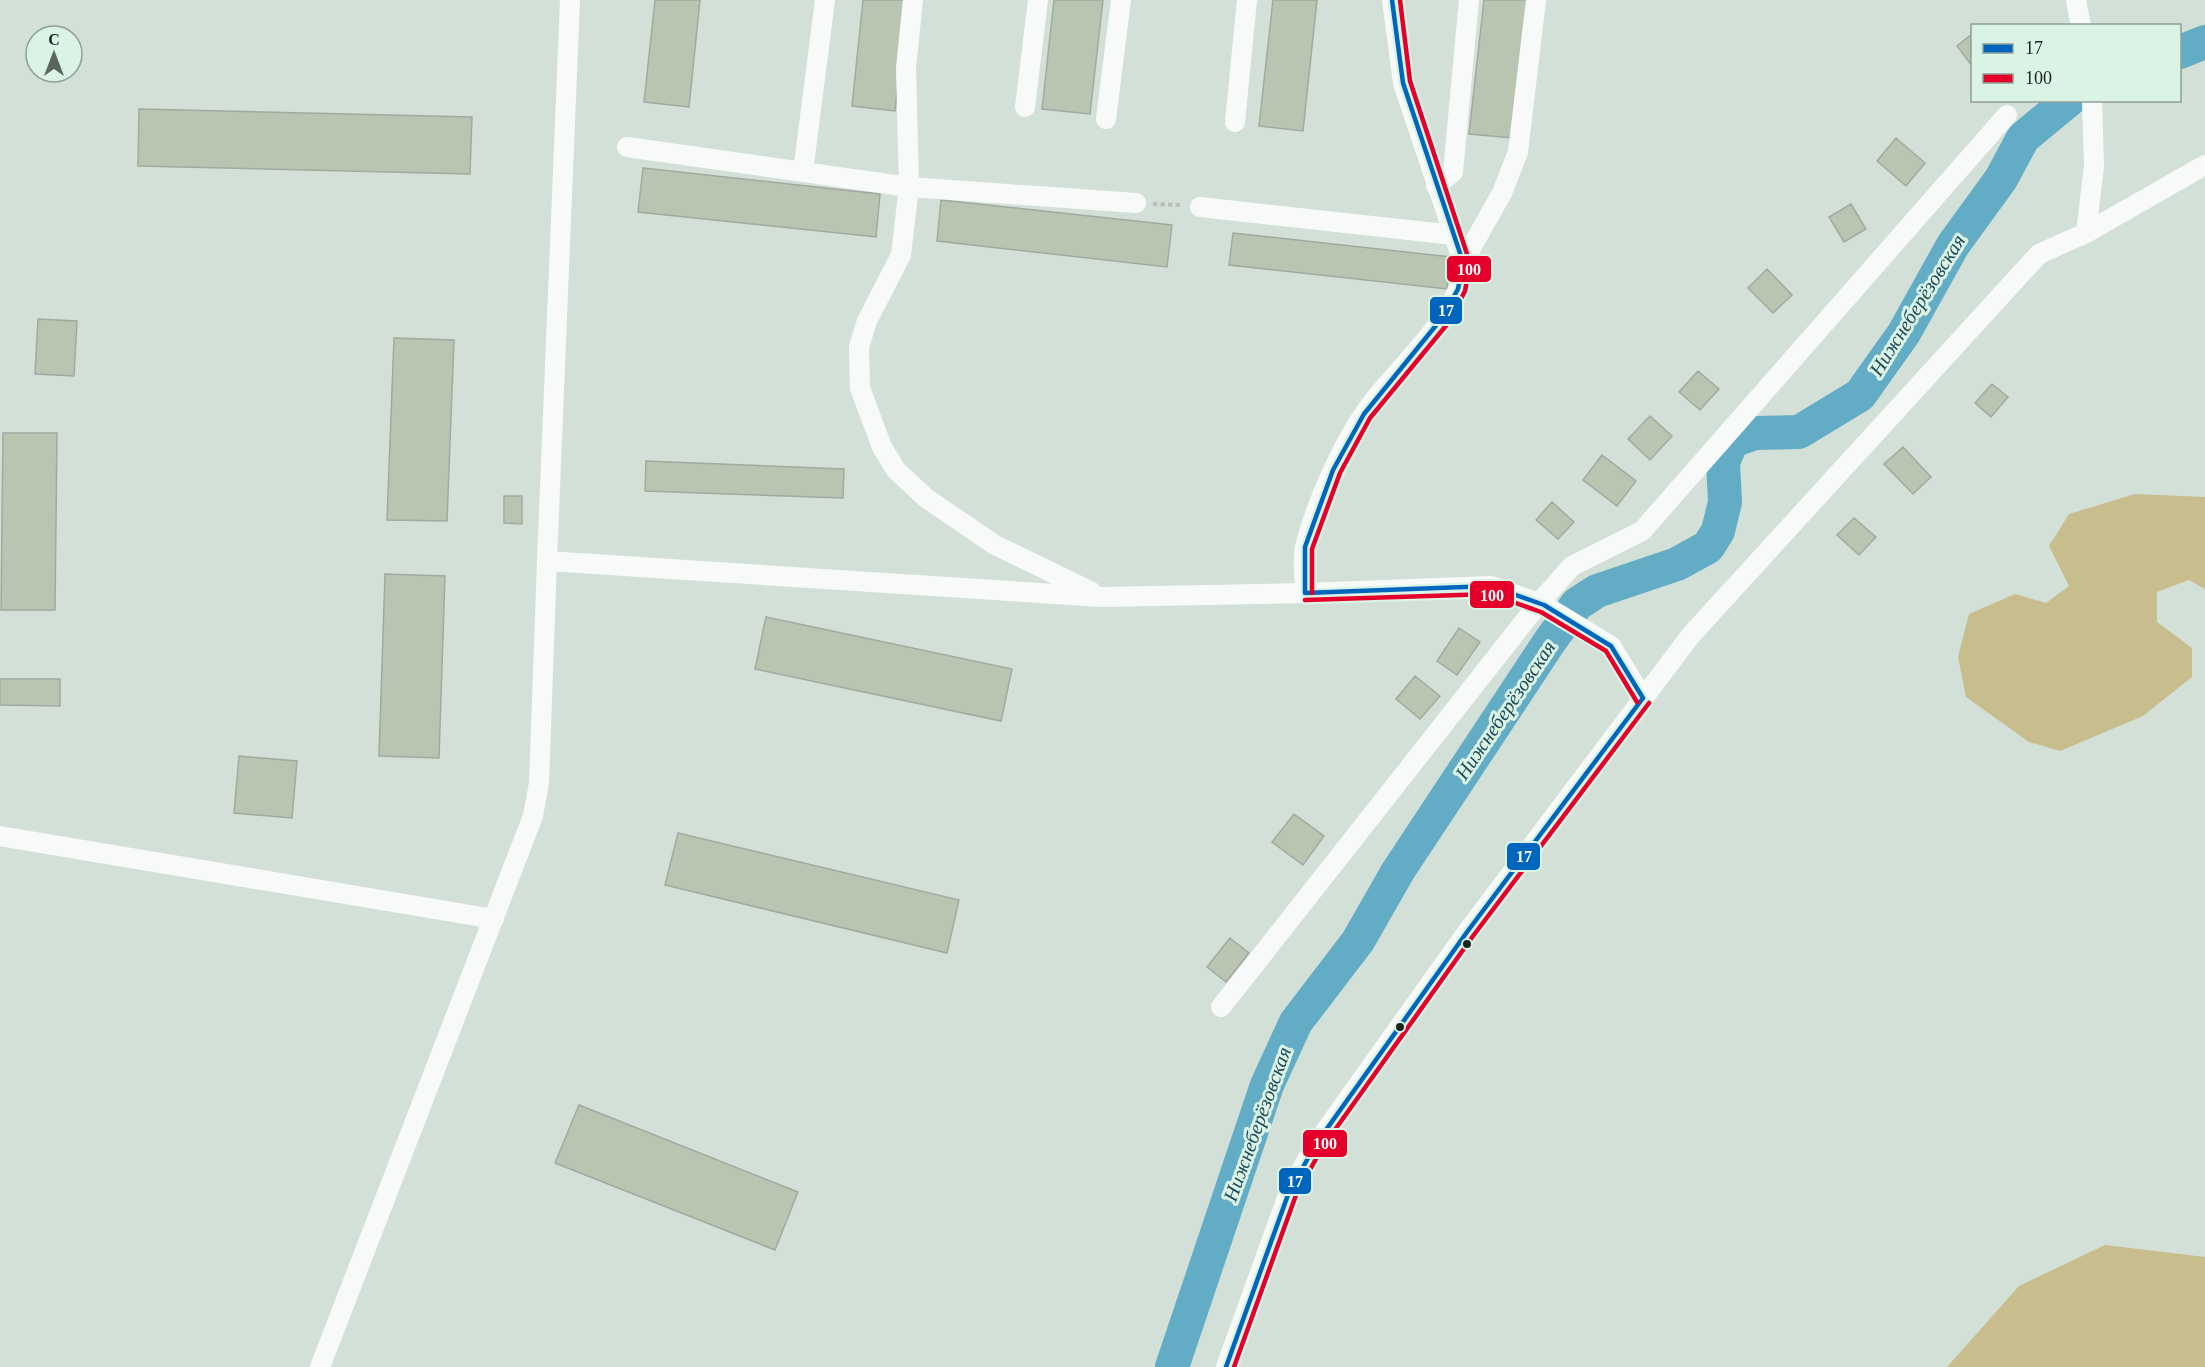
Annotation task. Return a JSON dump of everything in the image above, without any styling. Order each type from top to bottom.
[{"type":"street","points":[[320,1367],[533,816],[539,783],[570,0]]},
{"type":"street","points":[[803,172],[825,0]]},
{"type":"street","points":[[913,0],[906,68],[909,187],[901,255],[867,321],[859,347],[860,388],[882,447],[896,470],[926,498],[960,524],[995,545],[1102,597]]},
{"type":"street","points":[[1025,107],[1038,0]]},
{"type":"street","points":[[1106,119],[1121,0]]},
{"type":"street","points":[[1235,122],[1247,0]]},
{"type":"street","points":[[1392,0],[1402,83],[1463,262]]},
{"type":"street","points":[[1436,186],[1453,172],[1469,0]]},
{"type":"street","points":[[1305,593],[1305,550],[1319,502],[1373,401],[1443,315],[1453,299],[1458,288],[1463,262],[1502,192],[1518,152],[1536,0]]},
{"type":"street","points":[[2076,0],[2081,24]]},
{"type":"street","points":[[2086,233],[2094,166],[2092,102]]},
{"type":"street","points":[[1221,1007],[1539,603],[1572,566],[1642,531],[2007,115]]},
{"type":"street","points":[[627,147],[909,187],[1136,203]]},
{"type":"street","points":[[1226,1367],[1289,1192],[1316,1143],[1467,932],[1691,635],[2039,254],[2086,233],[2205,165]]},
{"type":"street","points":[[1200,207],[1454,235]]},
{"type":"street","points":[[547,561],[1102,597],[1491,586],[1539,603],[1611,646],[1643,698]]},
{"type":"street","points":[[0,836],[494,919]]},
{"type":"path","points":[[1136,203],[1200,207]]},
{"type":"shaded area","points":[[2135,494],[2205,497],[2205,589],[2189,580],[2157,592],[2157,622],[2192,648],[2192,677],[2143,716],[2060,751],[2029,742],[1966,697],[1958,657],[1969,614],[2015,594],[2046,603],[2069,586],[2049,546],[2069,514]]},
{"type":"shaded area","points":[[2105,1245],[2205,1257],[2205,1367],[1947,1367],[2019,1286]]},
{"type":"building","points":[[655,0],[700,0],[689,107],[644,102]]},
{"type":"building","points":[[863,0],[907,0],[895,111],[852,106]]},
{"type":"building","points":[[1054,0],[1103,0],[1090,114],[1042,109]]},
{"type":"building","points":[[1273,0],[1317,0],[1303,131],[1259,126]]},
{"type":"building","points":[[1484,0],[1527,0],[1512,138],[1469,134]]},
{"type":"building","points":[[1971,35],[1971,65],[1957,46]]},
{"type":"building","points":[[139,109],[472,117],[470,174],[138,166]]},
{"type":"building","points":[[1896,138],[1925,163],[1906,186],[1877,161]]},
{"type":"building","points":[[643,168],[880,194],[876,237],[638,212]]},
{"type":"building","points":[[941,200],[1172,225],[1167,267],[937,241]]},
{"type":"building","points":[[1851,204],[1866,229],[1844,242],[1829,217]]},
{"type":"building","points":[[1233,233],[1451,257],[1447,289],[1229,265]]},
{"type":"building","points":[[1767,269],[1792,295],[1773,313],[1748,288]]},
{"type":"building","points":[[38,319],[77,321],[74,376],[35,374]]},
{"type":"building","points":[[394,338],[454,340],[447,521],[387,520]]},
{"type":"building","points":[[1698,371],[1719,389],[1700,410],[1679,392]]},
{"type":"building","points":[[1992,384],[2008,397],[1991,417],[1975,403]]},
{"type":"building","points":[[1650,416],[1672,436],[1650,460],[1628,439]]},
{"type":"building","points":[[3,433],[57,433],[55,610],[1,610]]},
{"type":"building","points":[[1903,447],[1931,477],[1913,494],[1884,464]]},
{"type":"building","points":[[1602,455],[1636,481],[1617,506],[1583,480]]},
{"type":"building","points":[[646,461],[844,469],[843,498],[645,491]]},
{"type":"building","points":[[504,496],[522,496],[522,524],[504,523]]},
{"type":"building","points":[[1552,502],[1574,522],[1558,539],[1536,520]]},
{"type":"building","points":[[1854,518],[1876,537],[1859,555],[1837,535]]},
{"type":"building","points":[[385,574],[445,576],[439,758],[379,756]]},
{"type":"building","points":[[766,617],[1012,669],[1001,721],[755,669]]},
{"type":"building","points":[[1459,628],[1480,642],[1457,675],[1437,661]]},
{"type":"building","points":[[1415,676],[1440,696],[1420,719],[1396,699]]},
{"type":"building","points":[[0,679],[60,679],[60,706],[0,705]]},
{"type":"building","points":[[239,756],[297,761],[292,818],[234,813]]},
{"type":"building","points":[[1294,814],[1324,836],[1303,865],[1272,842]]},
{"type":"building","points":[[678,833],[959,900],[947,953],[665,885]]},
{"type":"building","points":[[1230,938],[1249,953],[1226,982],[1207,967]]},
{"type":"building","points":[[579,1105],[798,1192],[775,1250],[555,1163]]},
{"type":"waterway","name":"Нижнеберёзовская","points":[[2181,52],[2205,42]]},
{"type":"waterway","name":"Нижнеберёзовская","points":[[1172,1367],[1267,1085],[1296,1022],[1358,941],[1398,871],[1550,641],[1577,604],[1597,591],[1677,564],[1708,547],[1718,531],[1725,502],[1723,462],[1732,441],[1755,433],[1799,432],[1860,395],[1904,333],[1953,245],[2001,179],[2023,138],[2067,102]]},
{"type":"transit line","name":"17","points":[[1305,593],[1305,547],[1333,470],[1364,414],[1442,318],[1458,289],[1463,262],[1403,83],[1392,0]]},
{"type":"transit line","name":"100","points":[[1312,593],[1312,549],[1340,473],[1370,418],[1449,322],[1465,291],[1470,263],[1410,81],[1400,0]]},
{"type":"transit line","name":"17","points":[[1305,593],[1491,586],[1544,605],[1611,646],[1643,698]]},
{"type":"transit line","name":"100","points":[[1305,600],[1490,594],[1541,612],[1606,651],[1637,702]]},
{"type":"transit line","name":"17","points":[[1226,1367],[1289,1192],[1316,1144],[1467,932],[1643,698]]},
{"type":"transit line","name":"100","points":[[1234,1367],[1296,1195],[1322,1148],[1473,936],[1649,703]]}]
